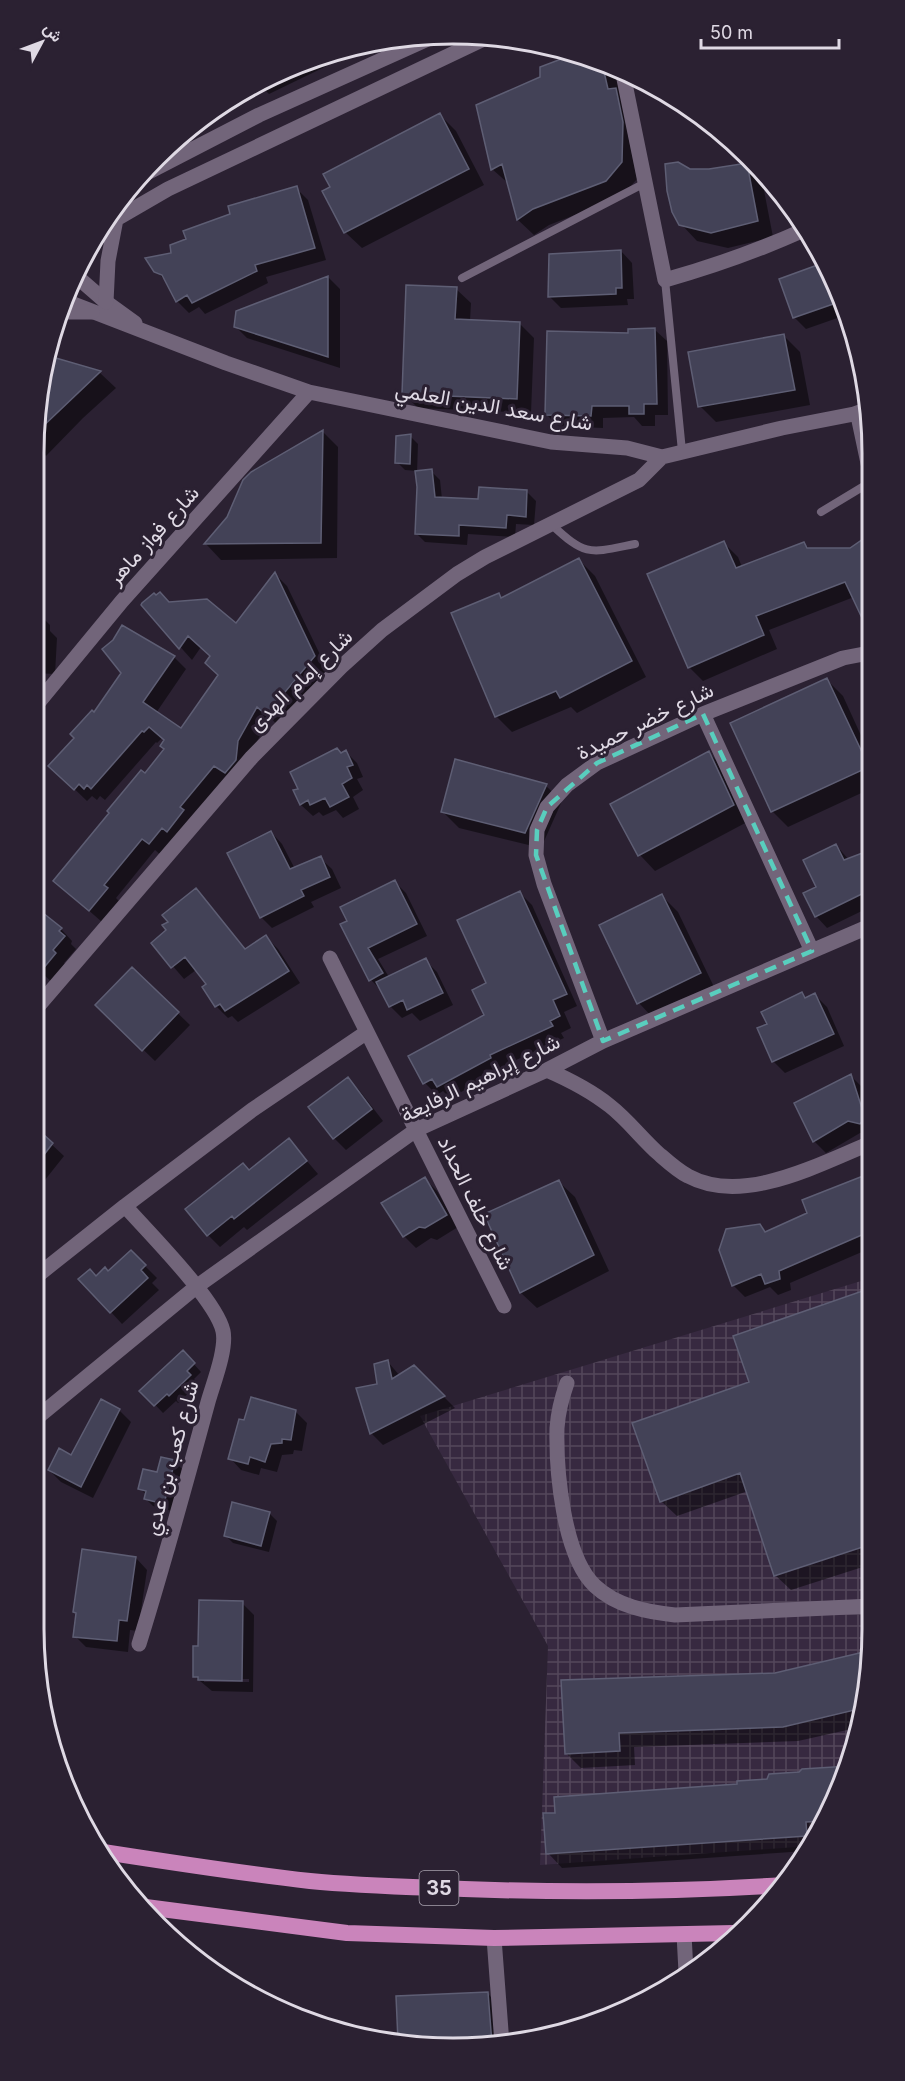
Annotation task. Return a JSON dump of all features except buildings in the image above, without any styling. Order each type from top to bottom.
[{"type":"highway","name":"35","points":[[110,1853],[300,1880],[408,1887],[583,1893],[770,1886]]},
{"type":"highway","name":"35","points":[[153,1907],[347,1933],[494,1938],[725,1933]]},
{"type":"street","points":[[117,218],[168,189],[473,44]]},
{"type":"street","points":[[161,165],[259,116],[414,45]]},
{"type":"street","points":[[624,82],[665,280],[717,266],[798,233]]},
{"type":"street","points":[[106,302],[108,261],[116,220]]},
{"type":"street","points":[[82,281],[106,302],[153,334]]},
{"type":"street","points":[[72,304],[153,334]]},
{"type":"street","points":[[69,312],[92,312]]},
{"type":"street","name":"شارع سعد الدين العلمي","points":[[153,334],[309,392],[551,442],[627,448],[662,457]]},
{"type":"street","name":"شارع فواز ماهر","points":[[44,697],[122,601],[309,392]]},
{"type":"street","points":[[662,457],[859,412]]},
{"type":"street","name":"شارع إمام الهدى","points":[[44,999],[252,757],[341,667],[382,630],[457,574],[485,557],[639,480],[662,457]]},
{"type":"street","name":"شارع خضر حميدة","points":[[603,1041],[544,884],[536,855],[537,830],[547,807],[567,784],[597,763],[703,714],[843,658],[862,654]]},
{"type":"street","points":[[703,714],[812,951]]},
{"type":"street","name":"شارع إبراهيم الرفايعة","points":[[44,1412],[196,1287],[416,1130],[547,1070],[603,1041],[862,929]]},
{"type":"street","name":"شارع خلف الحداد","points":[[330,958],[504,1306]]},
{"type":"street","points":[[44,1271],[125,1206],[252,1110],[367,1032]]},
{"type":"street","points":[[547,1070],[583,1086],[612,1107],[659,1154],[687,1176],[712,1185],[748,1186],[788,1177],[862,1147]]},
{"type":"street","name":"شارع كعب بن عدي","points":[[125,1206],[196,1287],[220,1321],[224,1334],[176,1524],[139,1644]]},
{"type":"street","points":[[567,1383],[557,1427],[565,1520],[573,1552],[585,1575],[596,1587],[618,1601],[650,1612],[675,1615],[862,1606]]},
{"type":"street","points":[[684,1934],[686,1965]]},
{"type":"street","points":[[494,1938],[501,2035]]},
{"type":"lane","points":[[462,278],[645,183]]},
{"type":"lane","points":[[665,280],[682,451]]},
{"type":"lane","points":[[821,512],[862,488]]},
{"type":"lane","points":[[552,525],[570,542],[580,548],[596,552],[635,544]]},
{"type":"highlighted area","points":[[703,714],[812,951],[603,1041],[536,855],[537,830],[547,807],[597,763]]},
{"type":"shaded area","points":[[862,1281],[862,1628],[858,1682],[848,1734],[840,1760],[819,1809],[799,1847],[540,1865],[548,1646],[420,1416]]}]
